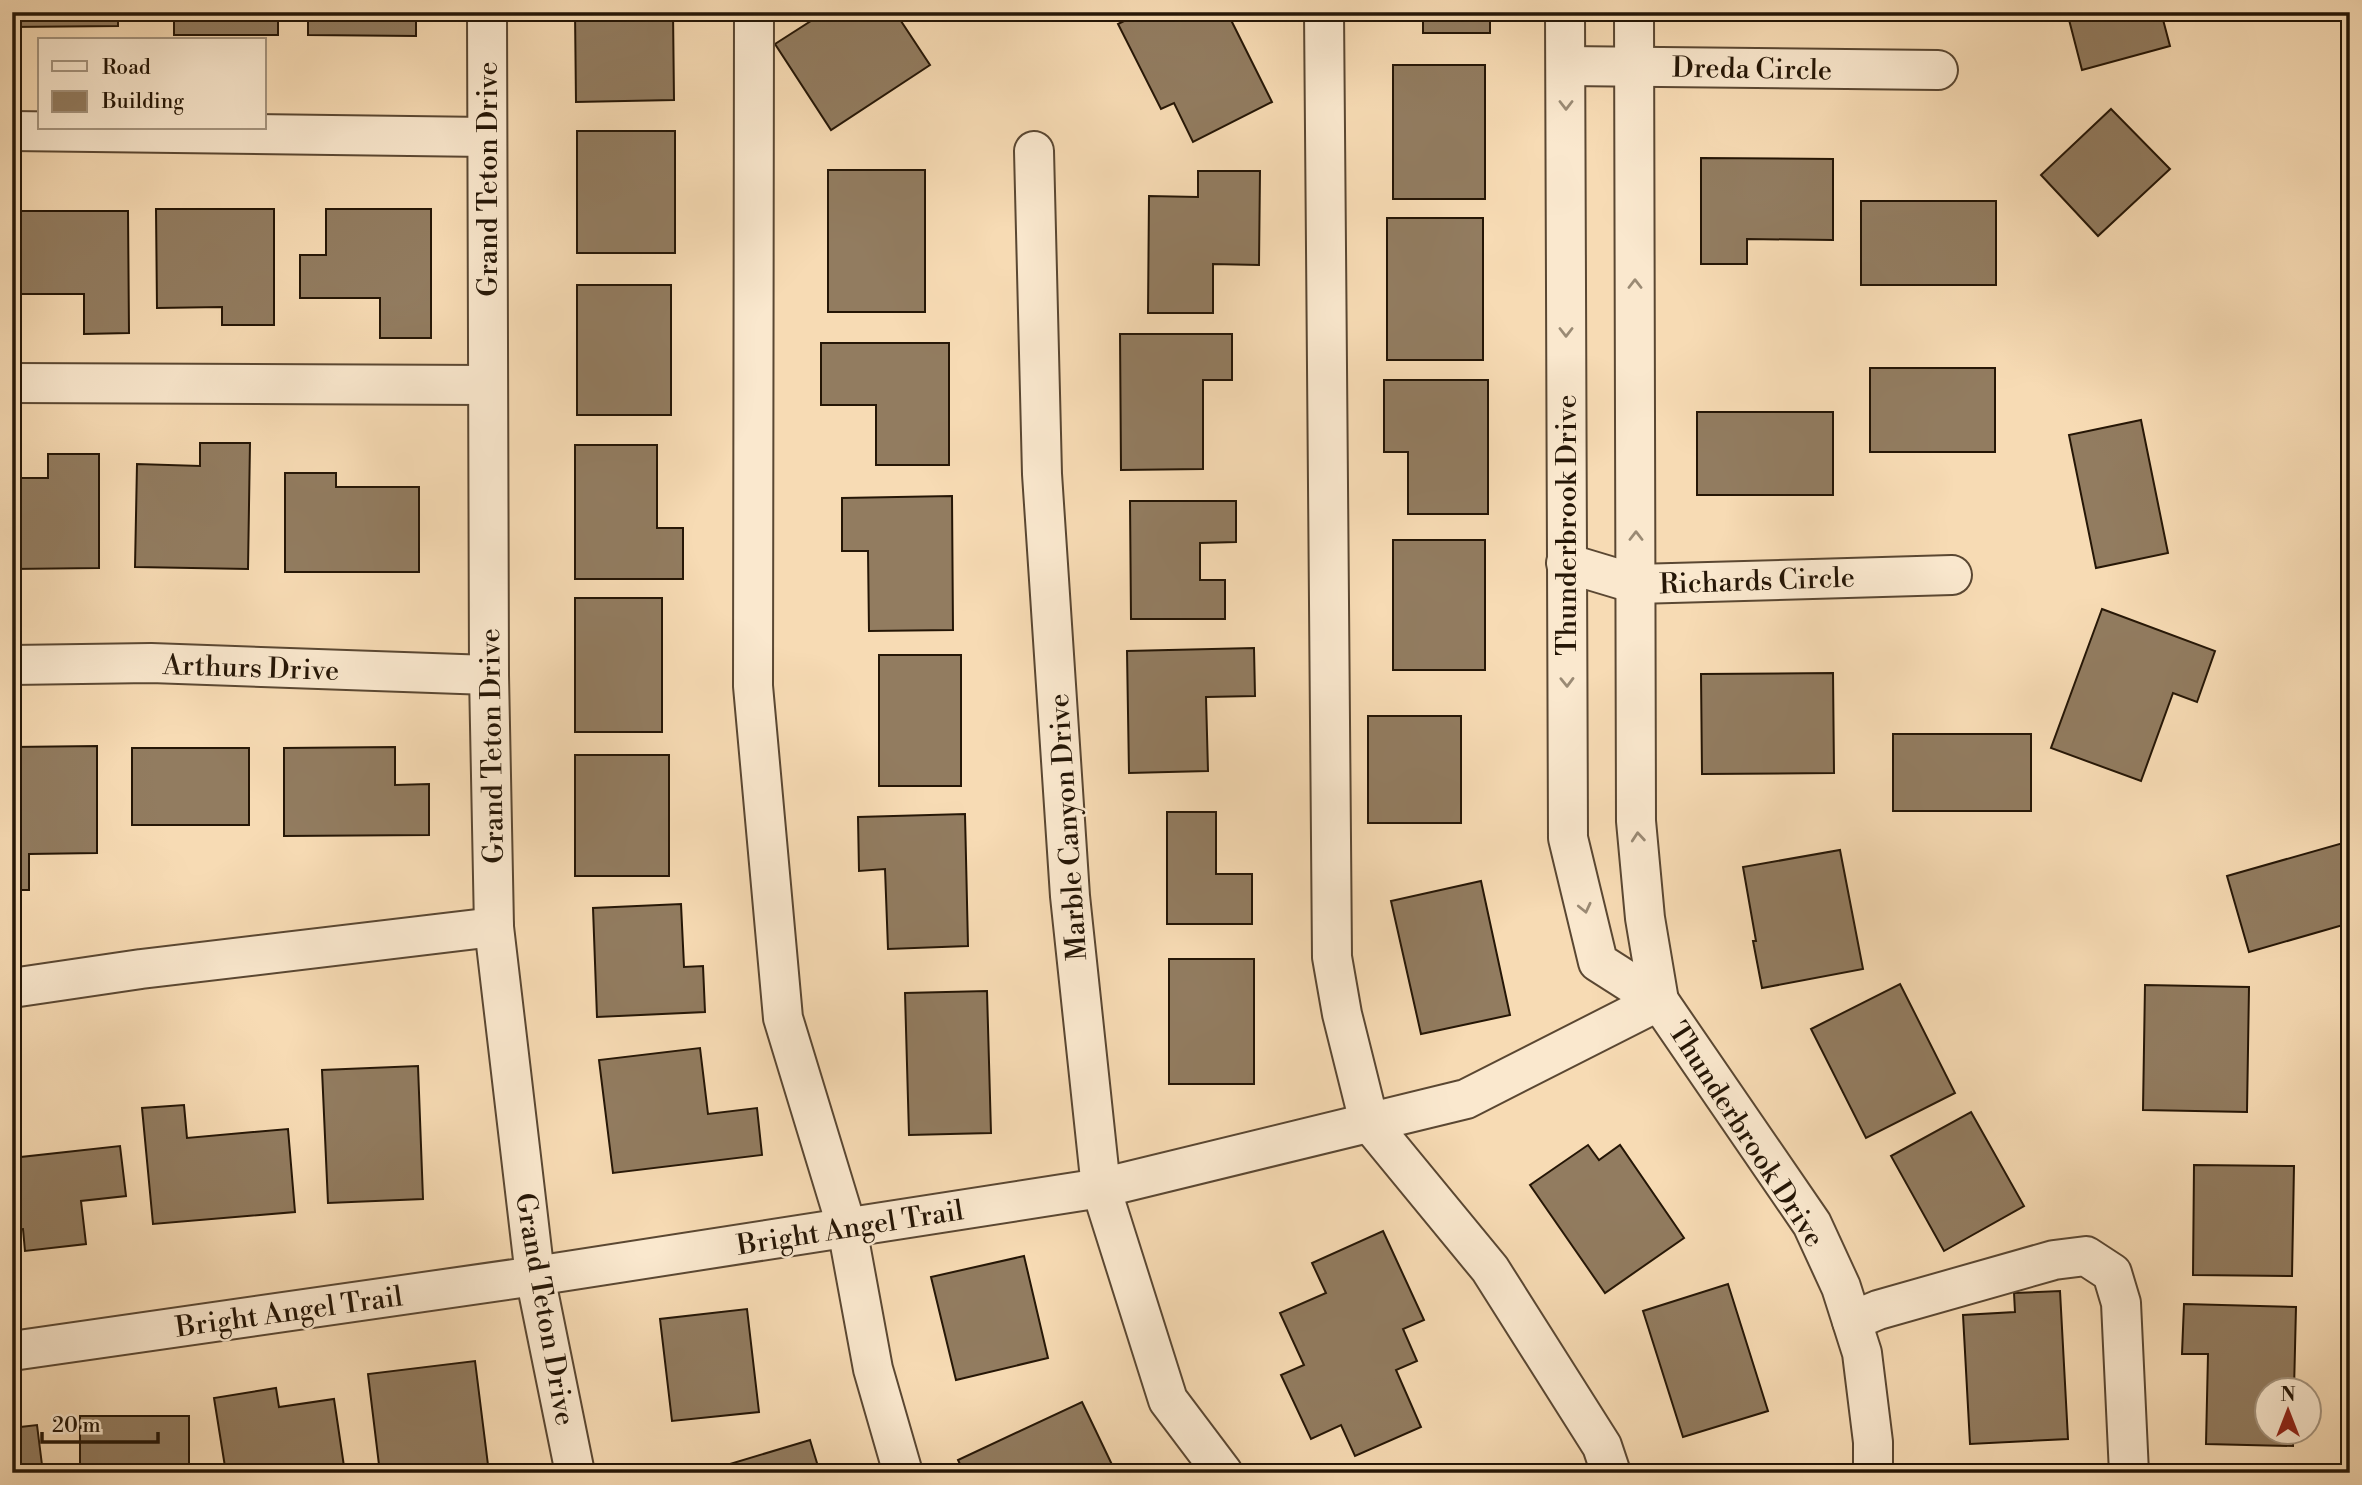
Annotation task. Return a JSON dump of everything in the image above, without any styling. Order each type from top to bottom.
[{"type":"street","name":"Grand Teton Drive","points":[[487,12],[489,676],[494,927],[535,1276],[575,1473]]},
{"type":"street","points":[[754,12],[753,686],[783,1018],[846,1228],[873,1369],[903,1473]]},
{"type":"street","points":[[1324,12],[1332,957],[1342,1014],[1369,1122],[1490,1269],[1602,1446],[1611,1473]]},
{"type":"street","name":"Thunderbrook Drive","points":[[1565,12],[1569,838],[1598,962],[1659,1001],[1812,1224],[1841,1287],[1862,1353],[1873,1443],[1873,1473]]},
{"type":"street","name":"Thunderbrook Drive","points":[[1634,12],[1636,821],[1645,918],[1659,1001]]},
{"type":"street","name":"Dreda Circle","points":[[1566,66],[1938,71]]},
{"type":"street","points":[[12,131],[487,137]]},
{"type":"street","name":"Marble Canyon Drive","points":[[1034,151],[1042,474],[1070,896],[1101,1188],[1168,1400],[1223,1473]]},
{"type":"street","points":[[12,383],[488,385]]},
{"type":"street","name":"Richards Circle","points":[[1566,563],[1636,584],[1952,575]]},
{"type":"street","name":"Arthurs Drive","points":[[12,665],[151,663],[489,676]]},
{"type":"street","points":[[12,988],[141,969],[494,927]]},
{"type":"street","name":"Bright Angel Trail","points":[[12,1351],[535,1276],[1101,1188],[1466,1100],[1659,1001]]},
{"type":"street","points":[[1852,1321],[1878,1310],[2029,1267],[2075,1256],[2087,1256],[2112,1273],[2121,1303],[2129,1473]]},
{"type":"building","points":[[12,12],[118,12],[118,26],[12,27]]},
{"type":"building","points":[[174,12],[278,12],[278,35],[174,35]]},
{"type":"building","points":[[308,12],[416,12],[416,36],[308,35]]},
{"type":"building","points":[[575,12],[673,12],[674,100],[576,102]]},
{"type":"building","points":[[825,12],[895,12],[930,65],[831,130],[775,44]]},
{"type":"building","points":[[1142,12],[1227,12],[1272,102],[1193,142],[1174,103],[1161,109],[1118,24]]},
{"type":"building","points":[[1423,12],[1490,12],[1490,33],[1423,33]]},
{"type":"building","points":[[2067,12],[2161,12],[2170,46],[2082,70]]},
{"type":"building","points":[[1393,65],[1485,65],[1485,199],[1393,199]]},
{"type":"building","points":[[2111,109],[2170,169],[2098,236],[2041,175]]},
{"type":"building","points":[[577,131],[675,131],[675,253],[577,253]]},
{"type":"building","points":[[1701,158],[1833,159],[1833,240],[1747,239],[1747,264],[1701,264]]},
{"type":"building","points":[[828,170],[925,170],[925,312],[828,312]]},
{"type":"building","points":[[1198,171],[1260,171],[1259,265],[1213,264],[1213,313],[1148,313],[1149,196],[1198,197]]},
{"type":"building","points":[[1861,201],[1996,201],[1996,285],[1861,285]]},
{"type":"building","points":[[156,209],[274,209],[274,325],[222,325],[222,307],[157,308]]},
{"type":"building","points":[[326,209],[431,209],[431,338],[380,338],[380,298],[300,298],[300,255],[326,255]]},
{"type":"building","points":[[12,211],[128,211],[129,333],[84,334],[84,294],[12,294]]},
{"type":"building","points":[[1387,218],[1483,218],[1483,360],[1387,360]]},
{"type":"building","points":[[577,285],[671,285],[671,415],[577,415]]},
{"type":"building","points":[[1120,334],[1232,334],[1232,380],[1203,380],[1203,469],[1121,470]]},
{"type":"building","points":[[821,343],[949,343],[949,465],[876,465],[876,405],[821,405]]},
{"type":"building","points":[[1870,368],[1995,368],[1995,452],[1870,452]]},
{"type":"building","points":[[1384,380],[1488,380],[1488,514],[1408,514],[1408,452],[1384,452]]},
{"type":"building","points":[[1697,412],[1833,412],[1833,495],[1697,495]]},
{"type":"building","points":[[2141,420],[2168,553],[2096,568],[2069,435]]},
{"type":"building","points":[[200,443],[250,443],[248,569],[135,567],[137,464],[200,466]]},
{"type":"building","points":[[575,445],[657,445],[657,528],[683,528],[683,579],[575,579]]},
{"type":"building","points":[[48,454],[99,454],[99,568],[12,569],[12,478],[48,478]]},
{"type":"building","points":[[285,473],[336,473],[336,487],[419,487],[419,572],[285,572]]},
{"type":"building","points":[[952,496],[953,630],[869,631],[868,551],[842,551],[842,498]]},
{"type":"building","points":[[1130,501],[1236,501],[1236,542],[1200,543],[1200,580],[1225,580],[1225,619],[1131,619]]},
{"type":"building","points":[[1393,540],[1485,540],[1485,670],[1393,670]]},
{"type":"building","points":[[575,598],[662,598],[662,732],[575,732]]},
{"type":"building","points":[[2102,609],[2215,651],[2197,702],[2173,693],[2141,781],[2051,748]]},
{"type":"building","points":[[1254,648],[1255,696],[1206,697],[1208,771],[1129,773],[1127,651]]},
{"type":"building","points":[[879,655],[961,655],[961,786],[879,786]]},
{"type":"building","points":[[1833,673],[1834,773],[1702,774],[1701,674]]},
{"type":"building","points":[[1368,716],[1461,716],[1461,823],[1368,823]]},
{"type":"building","points":[[1893,734],[2031,734],[2031,811],[1893,811]]},
{"type":"building","points":[[97,746],[97,853],[29,854],[29,890],[12,890],[12,747]]},
{"type":"building","points":[[395,747],[395,785],[429,784],[429,835],[284,836],[284,748]]},
{"type":"building","points":[[132,748],[249,748],[249,825],[132,825]]},
{"type":"building","points":[[575,755],[669,755],[669,876],[575,876]]},
{"type":"building","points":[[1167,812],[1216,812],[1216,874],[1252,874],[1252,924],[1167,924]]},
{"type":"building","points":[[965,814],[968,946],[888,949],[885,869],[859,871],[858,817]]},
{"type":"building","points":[[2350,841],[2350,923],[2249,952],[2227,876]]},
{"type":"building","points":[[1840,850],[1863,969],[1762,988],[1743,867]]},
{"type":"building","points":[[1481,881],[1510,1015],[1421,1034],[1391,901]]},
{"type":"building","points":[[681,904],[684,967],[703,966],[705,1012],[597,1017],[593,908]]},
{"type":"building","points":[[1169,959],[1254,959],[1254,1084],[1169,1084]]},
{"type":"building","points":[[1900,984],[1955,1093],[1866,1138],[1811,1029]]},
{"type":"building","points":[[2145,985],[2249,987],[2247,1112],[2143,1110]]},
{"type":"building","points":[[987,991],[991,1133],[909,1135],[905,993]]},
{"type":"building","points":[[700,1048],[708,1114],[757,1108],[762,1155],[613,1173],[599,1060]]},
{"type":"building","points":[[418,1066],[423,1199],[328,1203],[322,1070]]},
{"type":"building","points":[[184,1105],[187,1138],[288,1129],[295,1212],[153,1224],[142,1108]]},
{"type":"building","points":[[1971,1112],[2024,1206],[1944,1251],[1891,1156]]},
{"type":"building","points":[[1588,1145],[1599,1160],[1620,1145],[1684,1238],[1605,1293],[1530,1185]]},
{"type":"building","points":[[120,1146],[126,1196],[81,1201],[86,1244],[25,1251],[23,1229],[12,1230],[12,1158]]},
{"type":"building","points":[[2194,1165],[2294,1166],[2292,1276],[2193,1275]]},
{"type":"building","points":[[1383,1231],[1424,1320],[1403,1329],[1417,1361],[1396,1370],[1421,1427],[1355,1456],[1341,1425],[1311,1439],[1281,1375],[1304,1365],[1280,1313],[1326,1293],[1312,1263]]},
{"type":"building","points":[[1024,1256],[1048,1358],[956,1380],[931,1277]]},
{"type":"building","points":[[1728,1284],[1768,1411],[1683,1437],[1643,1311]]},
{"type":"building","points":[[2060,1291],[2068,1439],[1970,1444],[1963,1315],[2015,1312],[2014,1293]]},
{"type":"building","points":[[2184,1304],[2296,1307],[2294,1376],[2254,1376],[2254,1445],[2206,1444],[2208,1354],[2182,1354]]},
{"type":"building","points":[[747,1309],[759,1412],[672,1421],[660,1319]]},
{"type":"building","points":[[475,1361],[489,1473],[380,1473],[368,1374]]},
{"type":"building","points":[[276,1388],[279,1407],[334,1399],[345,1473],[226,1473],[214,1398]]},
{"type":"building","points":[[1082,1402],[1116,1473],[964,1473],[958,1460]]},
{"type":"building","points":[[80,1416],[189,1416],[189,1473],[80,1473]]},
{"type":"building","points":[[37,1425],[43,1473],[12,1473],[12,1428]]},
{"type":"building","points":[[810,1440],[820,1473],[700,1473]]},
{"type":"building","points":[[1667,1469],[1779,1469],[1779,1473],[1667,1473]]}]
